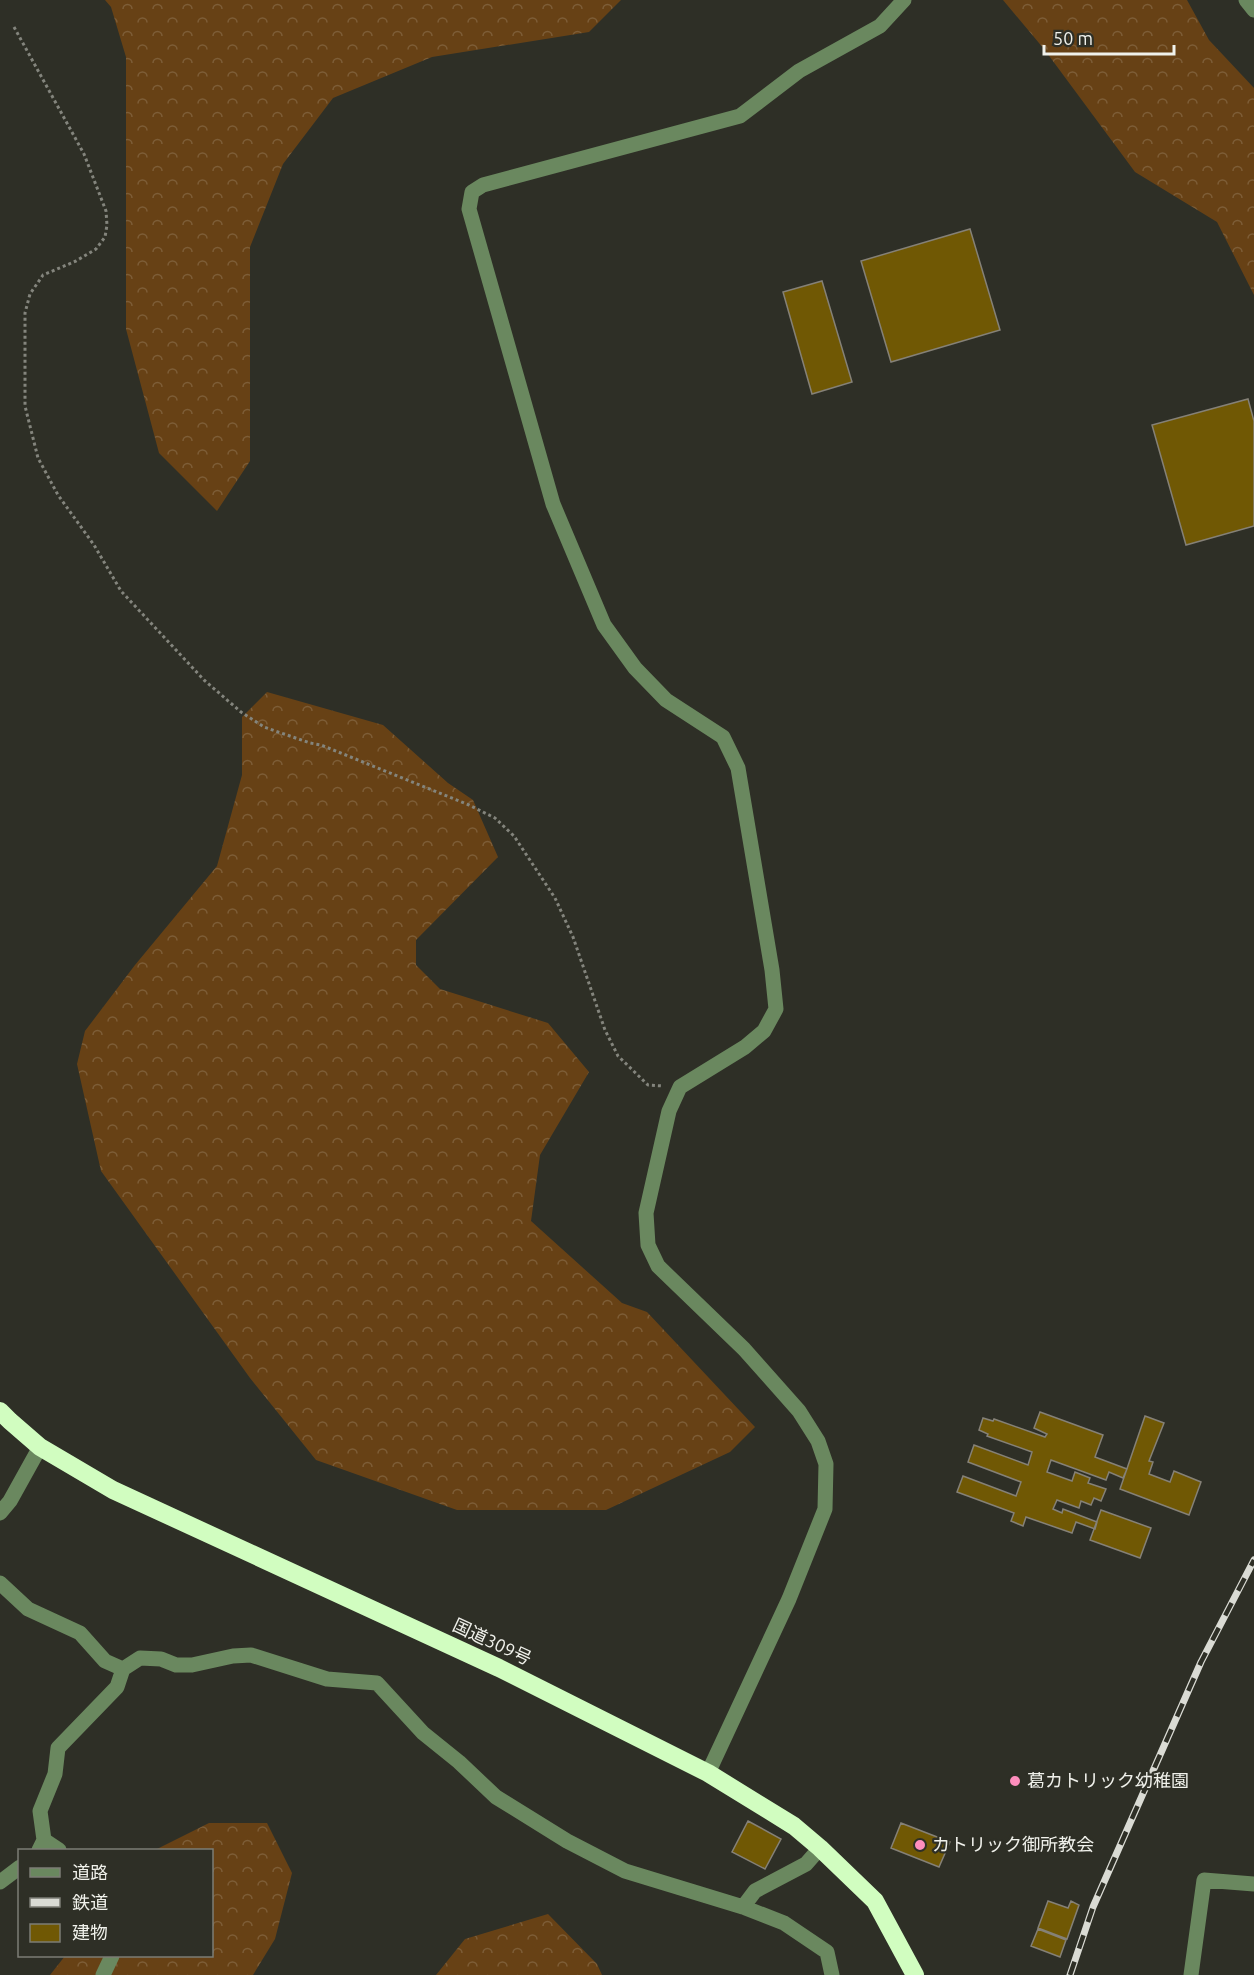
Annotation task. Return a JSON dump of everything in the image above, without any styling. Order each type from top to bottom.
[{"type":"highway","name":"国道309号","points":[[0,1411],[40,1447],[113,1490],[499,1668],[708,1773],[794,1826],[874,1901],[915,1975]]},
{"type":"street","points":[[708,1773],[789,1599],[825,1509],[827,1482],[825,1464],[818,1441],[800,1411],[744,1349],[658,1266],[648,1245],[646,1213],[669,1111],[680,1087],[746,1047],[764,1031],[776,1009],[772,970],[738,768],[723,737],[666,700],[635,668],[604,625],[553,504],[469,209],[472,192],[483,185],[740,116],[800,71],[880,26],[904,0]]},
{"type":"street","points":[[1246,0],[1254,10]]},
{"type":"street","points":[[0,1513],[10,1501],[40,1447]]},
{"type":"street","points":[[0,1583],[28,1609],[80,1633],[105,1661],[123,1669]]},
{"type":"street","points":[[42,1845],[40,1811],[55,1773],[58,1748],[117,1687],[123,1669],[140,1658],[161,1659],[176,1665],[192,1665],[233,1656],[251,1655],[327,1679],[377,1683],[423,1733],[459,1762],[496,1797],[567,1841],[625,1871],[743,1907],[784,1923],[827,1952],[832,1975]]},
{"type":"street","points":[[743,1907],[755,1892],[806,1864],[820,1848]]},
{"type":"street","points":[[0,1882],[18,1868]]},
{"type":"street","points":[[1191,1975],[1204,1880],[1254,1884]]},
{"type":"street","points":[[103,1975],[112,1957]]},
{"type":"path","points":[[14,27],[84,154],[106,211],[105,237],[96,249],[76,261],[43,275],[30,294],[25,313],[25,405],[38,458],[58,495],[94,545],[121,591],[204,680],[241,712],[264,727],[310,744],[321,745],[469,806],[495,818],[508,830],[555,898],[573,937],[605,1030],[618,1056],[648,1085],[680,1087]]},
{"type":"green space","points":[[105,0],[621,0],[589,32],[432,57],[333,98],[283,164],[250,247],[250,461],[217,511],[159,453],[126,329],[126,57],[111,7]]},
{"type":"green space","points":[[1003,0],[1187,0],[1209,40],[1254,88],[1254,295],[1217,222],[1135,172],[1044,49]]},
{"type":"green space","points":[[267,692],[383,725],[448,783],[473,800],[498,857],[416,940],[416,965],[440,989],[548,1023],[589,1072],[540,1155],[531,1221],[622,1303],[647,1312],[755,1427],[730,1452],[606,1510],[457,1510],[316,1460],[250,1378],[101,1171],[77,1064],[85,1031],[135,965],[217,866],[242,775],[242,717]]},
{"type":"green space","points":[[209,1823],[267,1823],[292,1873],[275,1939],[253,1975],[50,1975],[64,1957],[213,1957],[213,1849],[157,1849]]},
{"type":"green space","points":[[548,1914],[597,1964],[602,1975],[436,1975],[465,1939]]},
{"type":"building","points":[[970,229],[1000,330],[891,362],[861,261]]},
{"type":"building","points":[[822,281],[852,382],[812,394],[783,292]]},
{"type":"building","points":[[1248,399],[1254,421],[1254,526],[1186,545],[1152,425]]},
{"type":"building","points":[[1040,1412],[1103,1435],[1095,1457],[1127,1469],[1123,1478],[1109,1472],[1106,1480],[1051,1460],[1047,1472],[1072,1481],[1075,1472],[1090,1478],[1088,1483],[1106,1489],[1101,1501],[1094,1498],[1091,1505],[1081,1501],[1079,1508],[1057,1500],[1053,1509],[1062,1513],[1063,1509],[1097,1522],[1095,1529],[1076,1522],[1072,1533],[1026,1517],[1023,1526],[1011,1521],[1014,1513],[957,1492],[963,1476],[1016,1496],[1021,1482],[968,1462],[974,1445],[1028,1465],[1032,1452],[987,1436],[988,1434],[979,1430],[983,1418],[993,1421],[994,1419],[1045,1437],[1047,1434],[1034,1428]]},
{"type":"building","points":[[1145,1416],[1164,1423],[1149,1461],[1153,1462],[1149,1474],[1170,1482],[1174,1471],[1201,1482],[1189,1515],[1120,1489]]},
{"type":"building","points":[[1101,1510],[1151,1528],[1140,1558],[1090,1540]]},
{"type":"building","points":[[748,1821],[781,1839],[765,1869],[732,1852]]},
{"type":"building","name":"カトリック御所教会","points":[[901,1823],[950,1842],[939,1867],[891,1848]]},
{"type":"building","points":[[1048,1901],[1068,1908],[1071,1901],[1079,1905],[1067,1939],[1038,1928]]},
{"type":"building","points":[[1038,1929],[1066,1940],[1060,1957],[1031,1946]]},
{"type":"railway","points":[[1070,1975],[1093,1907],[1201,1662],[1254,1560]]},
{"type":"place","name":"葛カトリック幼稚園","points":[[1015,1781]]},
{"type":"place","name":"カトリック御所教会","points":[[920,1845]]}]
